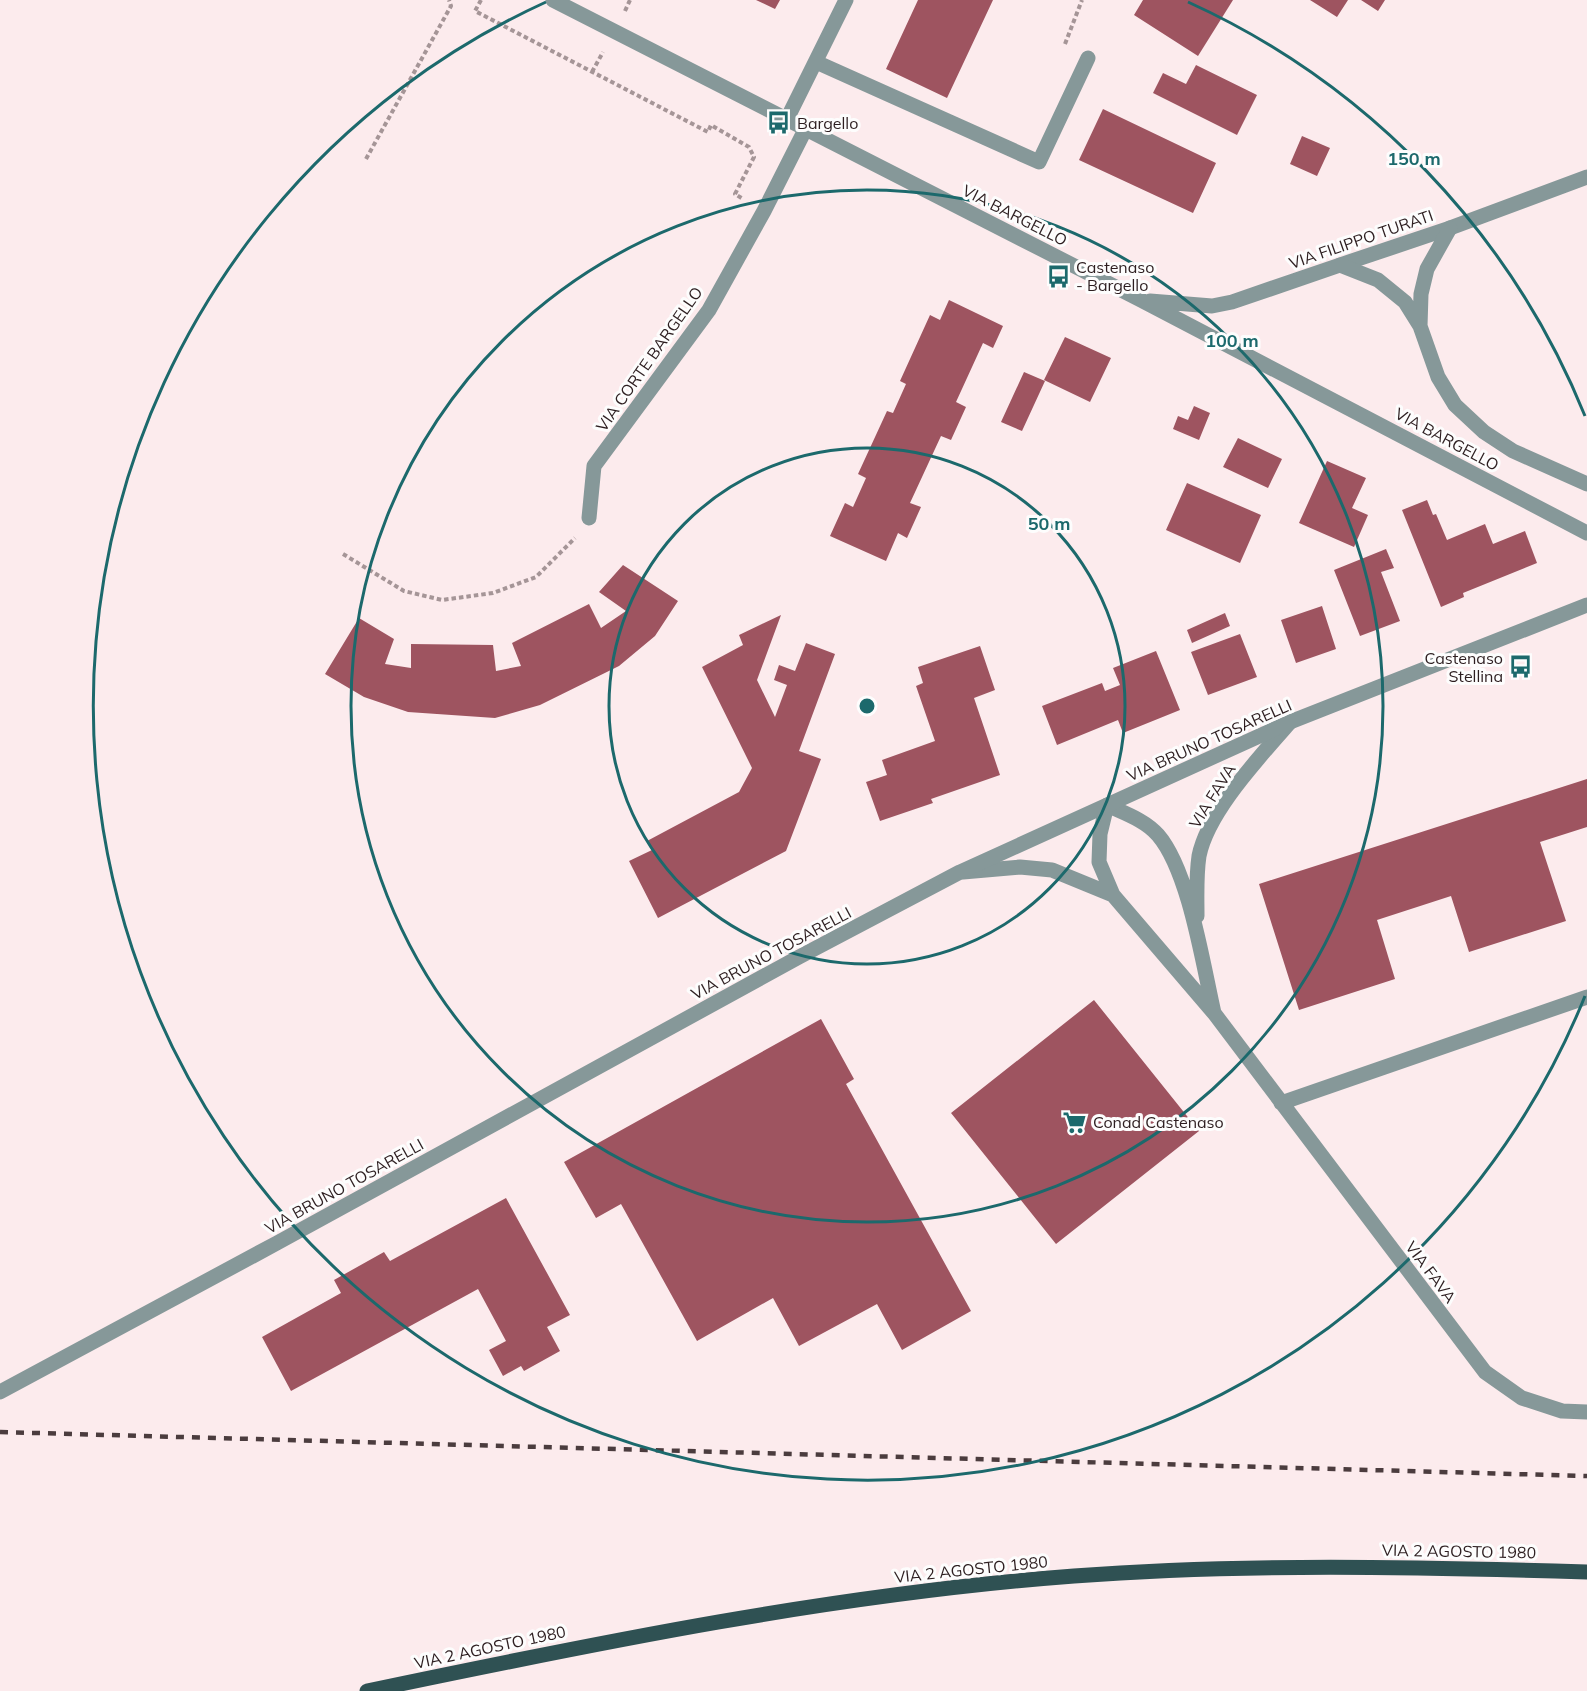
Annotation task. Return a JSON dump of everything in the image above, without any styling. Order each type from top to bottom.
[{"type":"main road","name":"VIA 2 AGOSTO 1980","points":[[368,1691],[578,1647],[741,1617],[905,1593],[1073,1576],[1248,1567],[1379,1566],[1587,1572]]},
{"type":"street","name":"VIA BARGELLO","points":[[553,0],[1141,300],[1587,533]]},
{"type":"street","points":[[787,119],[846,0]]},
{"type":"street","points":[[816,62],[1039,162],[1088,58]]},
{"type":"street","name":"VIA CORTE BARGELLO","points":[[589,518],[594,466],[709,310],[764,211],[806,128]]},
{"type":"street","name":"VIA FILIPPO TURATI","points":[[1141,300],[1212,306],[1232,302],[1450,228],[1587,177]]},
{"type":"street","name":"VIA BARGELLO","points":[[1420,326],[1421,294],[1427,269],[1450,228]]},
{"type":"street","name":"VIA BARGELLO","points":[[1340,266],[1378,280],[1405,302],[1420,326],[1438,377],[1455,405],[1476,426],[1513,451],[1587,484]]},
{"type":"street","name":"VIA BRUNO TOSARELLI","points":[[0,1392],[267,1249],[799,957],[960,872],[1290,722],[1587,605]]},
{"type":"street","name":"VIA FAVA","points":[[1197,938],[1198,866],[1210,828],[1236,785],[1290,722]]},
{"type":"street","name":"VIA FAVA","points":[[1214,1013],[1182,881],[1172,857],[1157,835],[1140,820],[1107,805],[1100,834],[1099,862],[1113,895],[1214,1013],[1485,1372],[1522,1398],[1562,1411],[1587,1412]]},
{"type":"street","name":"VIA FAVA","points":[[960,872],[1020,867],[1052,870],[1113,895]]},
{"type":"street","points":[[1281,1103],[1587,997]]},
{"type":"path","points":[[366,159],[451,6],[449,0]]},
{"type":"path","points":[[481,0],[475,11],[708,132],[711,125],[749,147],[754,156],[735,194],[764,211]]},
{"type":"path","points":[[343,554],[404,591],[442,600],[493,593],[536,577],[574,540],[589,518]]},
{"type":"building","points":[[756,0],[780,0],[775,9]]},
{"type":"building","points":[[918,0],[993,0],[947,98],[886,69]]},
{"type":"building","points":[[1143,0],[1233,0],[1198,56],[1134,15]]},
{"type":"building","points":[[1310,0],[1348,0],[1337,17]]},
{"type":"building","points":[[1361,0],[1385,0],[1378,11]]},
{"type":"building","points":[[1196,65],[1257,95],[1237,135],[1153,93],[1163,73],[1186,84]]},
{"type":"building","points":[[1103,109],[1216,163],[1193,213],[1079,160]]},
{"type":"building","points":[[1302,136],[1330,148],[1317,176],[1290,164]]},
{"type":"building","points":[[949,300],[1003,326],[993,348],[983,343],[956,402],[966,407],[951,440],[941,436],[910,503],[921,507],[907,538],[898,533],[886,561],[830,536],[845,503],[853,507],[866,478],[858,474],[887,411],[893,413],[906,384],[900,381],[930,315],[940,320]]},
{"type":"building","points":[[1065,337],[1111,358],[1090,402],[1044,380]]},
{"type":"building","points":[[1024,372],[1045,381],[1022,431],[1001,422]]},
{"type":"building","points":[[1194,406],[1210,413],[1199,440],[1173,429],[1178,416],[1188,420]]},
{"type":"building","points":[[1238,438],[1282,459],[1268,488],[1223,467]]},
{"type":"building","points":[[1327,461],[1366,478],[1352,508],[1368,515],[1354,547],[1299,523]]},
{"type":"building","points":[[1187,483],[1261,515],[1240,563],[1166,530]]},
{"type":"building","points":[[1427,500],[1447,540],[1485,524],[1493,544],[1525,531],[1537,563],[1463,593],[1464,597],[1441,607],[1402,510]]},
{"type":"building","points":[[1386,549],[1394,568],[1381,572],[1400,621],[1360,636],[1334,570]]},
{"type":"building","points":[[623,565],[678,601],[655,636],[619,666],[540,705],[495,718],[408,712],[364,697],[325,674],[359,618],[394,639],[385,664],[411,668],[411,644],[493,645],[496,671],[521,666],[512,643],[589,604],[601,628],[626,611],[599,592]]},
{"type":"building","points":[[1322,606],[1336,649],[1296,663],[1281,620]]},
{"type":"building","points":[[1225,613],[1230,626],[1192,643],[1187,630]]},
{"type":"building","points":[[781,615],[757,680],[775,717],[787,685],[774,680],[779,665],[795,671],[806,643],[835,654],[799,751],[821,759],[786,851],[658,918],[629,861],[652,850],[647,841],[739,792],[752,768],[702,667],[743,645],[739,635]]},
{"type":"building","points":[[1240,634],[1257,677],[1208,695],[1191,652]]},
{"type":"building","points":[[980,646],[995,690],[974,698],[1000,775],[931,799],[933,803],[880,821],[866,782],[887,775],[882,760],[935,741],[916,686],[923,683],[918,667]]},
{"type":"building","points":[[1156,651],[1180,710],[1123,733],[1118,720],[1057,745],[1042,706],[1102,683],[1105,691],[1120,685],[1113,668]]},
{"type":"building","points":[[1587,779],[1587,827],[1540,842],[1566,921],[1469,952],[1451,896],[1377,920],[1395,979],[1299,1010],[1259,884]]},
{"type":"building","name":"Conad Castenaso","points":[[1094,1000],[1199,1131],[1056,1244],[951,1113]]},
{"type":"building","points":[[821,1019],[854,1079],[846,1084],[971,1311],[902,1350],[877,1304],[799,1346],[773,1298],[697,1341],[621,1204],[596,1218],[564,1162]]},
{"type":"building","points":[[506,1198],[570,1315],[547,1327],[560,1351],[524,1371],[521,1366],[503,1376],[489,1350],[506,1341],[478,1289],[291,1391],[262,1337],[341,1293],[334,1280],[384,1252],[390,1261]]},
{"type":"railway","points":[[0,1432],[1587,1476]]},
{"type":"place","name":"Bargello","points":[[779,123]]},
{"type":"place","name":"Castenaso - Bargello","points":[[1058,276]]},
{"type":"place","name":"Castenaso Stellina","points":[[1521,667]]},
{"type":"place","name":"Conad Castenaso","points":[[1075,1122]]}]
